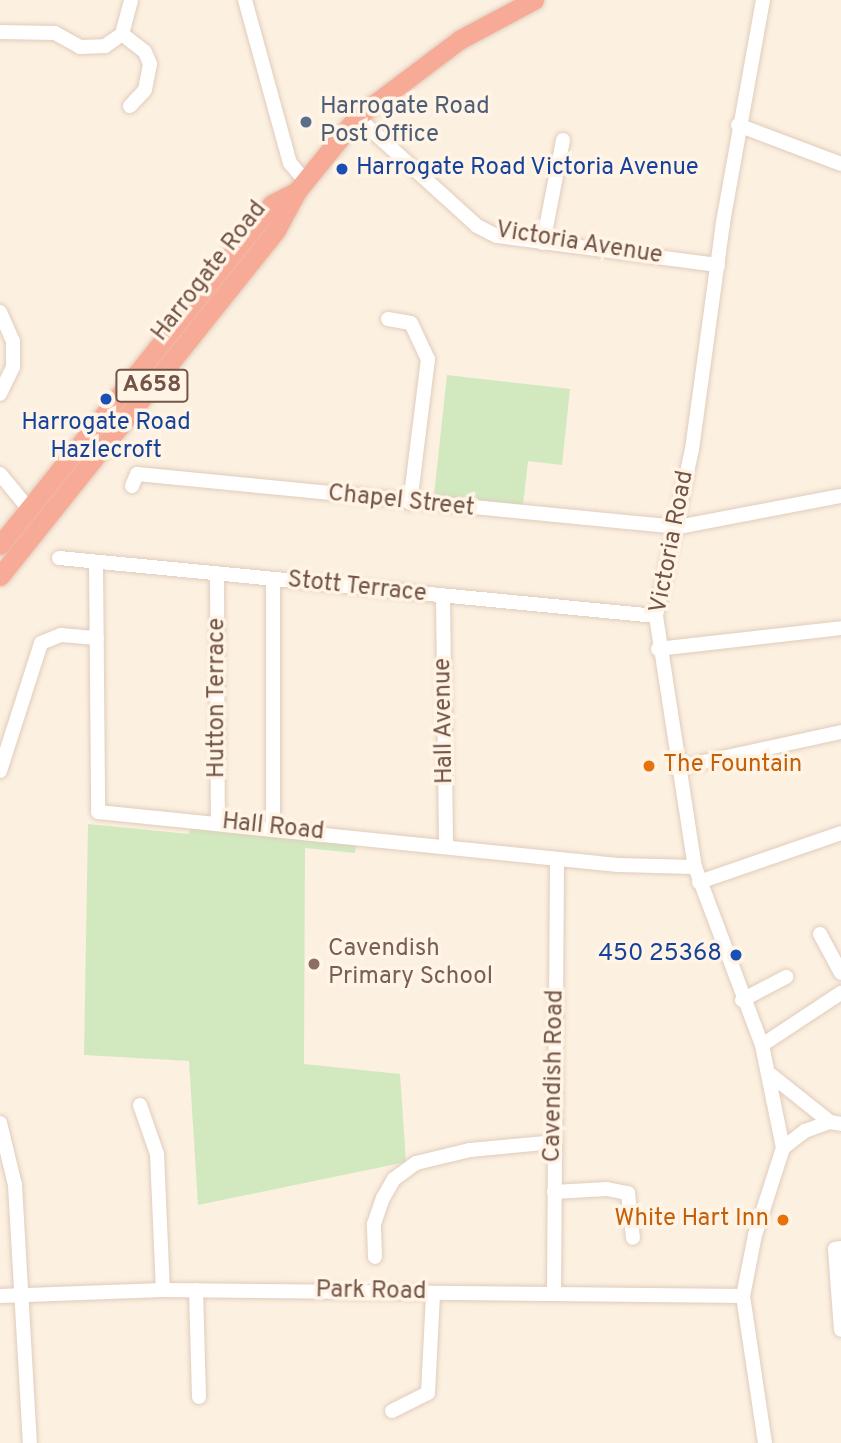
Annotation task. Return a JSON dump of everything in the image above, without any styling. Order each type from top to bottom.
[{"type":"highway","name":"Harrogate Road","points":[[0,576],[276,230],[300,186],[357,117],[459,40],[534,0]]},
{"type":"highway","name":"Harrogate Road","points":[[0,545],[272,204],[300,186]]},
{"type":"street","points":[[0,32],[55,33],[80,47],[105,46],[122,34],[131,0]]},
{"type":"street","points":[[245,0],[290,163],[300,186]]},
{"type":"street","name":"Victoria Road","points":[[763,0],[738,125],[678,527],[656,616],[658,649],[697,874],[742,1000],[762,1045],[771,1076],[783,1148],[755,1235],[743,1296],[765,1443]]},
{"type":"street","points":[[122,34],[145,52],[150,64],[145,90],[130,106]]},
{"type":"street","name":"Victoria Avenue","points":[[357,117],[477,226],[497,236],[718,265]]},
{"type":"street","points":[[738,125],[841,164]]},
{"type":"street","points":[[543,243],[563,140]]},
{"type":"street","points":[[0,312],[13,341],[13,367],[0,394]]},
{"type":"street","points":[[388,319],[411,323],[428,359],[410,503]]},
{"type":"street","points":[[0,474],[29,509]]},
{"type":"street","name":"Chapel Street","points":[[132,486],[137,474],[410,503],[678,527],[841,496]]},
{"type":"street","name":"Stott Terrace","points":[[58,558],[656,616]]},
{"type":"street","name":"Hall Road","points":[[96,563],[98,812],[218,822],[697,874]]},
{"type":"street","name":"Hutton Terrace","points":[[217,574],[218,822]]},
{"type":"street","points":[[273,579],[273,828]]},
{"type":"street","name":"Hall Avenue","points":[[443,597],[446,846]]},
{"type":"street","points":[[658,649],[841,628]]},
{"type":"street","points":[[0,771],[41,643],[61,635],[97,638]]},
{"type":"street","points":[[677,768],[841,732]]},
{"type":"street","points":[[697,874],[841,834]]},
{"type":"street","name":"Cavendish Road","points":[[554,1294],[557,859]]},
{"type":"street","points":[[820,933],[841,973]]},
{"type":"street","points":[[742,1000],[786,977]]},
{"type":"street","points":[[762,1045],[841,993]]},
{"type":"street","points":[[771,1076],[836,1123]]},
{"type":"street","points":[[140,1105],[157,1154],[163,1290]]},
{"type":"street","points":[[0,1123],[15,1185],[30,1443]]},
{"type":"street","points":[[783,1148],[804,1130],[836,1123]]},
{"type":"street","points":[[375,1257],[374,1224],[383,1198],[394,1179],[416,1163],[470,1150],[554,1142]]},
{"type":"street","points":[[554,1192],[607,1189],[628,1194],[633,1238]]},
{"type":"street","points":[[838,1249],[841,1330]]},
{"type":"street","name":"Park Road","points":[[0,1296],[163,1290],[743,1296]]},
{"type":"street","points":[[196,1290],[200,1397]]},
{"type":"street","points":[[392,1411],[428,1393],[433,1293]]},
{"type":"green space","points":[[447,375],[570,389],[562,465],[528,461],[523,505],[434,495]]},
{"type":"green space","points":[[88,824],[189,834],[190,827],[356,844],[355,853],[305,848],[304,1064],[400,1074],[406,1162],[198,1205],[189,1061],[84,1055]]},
{"type":"place","name":"Harrogate Road Post Office","points":[[306,122]]},
{"type":"place","name":"Harrogate Road Victoria Avenue","points":[[342,169]]},
{"type":"place","name":"Harrogate Road Hazlecroft","points":[[106,399]]},
{"type":"place","name":"The Fountain","points":[[649,766]]},
{"type":"place","name":"450 25368","points":[[736,955]]},
{"type":"place","name":"Cavendish Primary School","points":[[314,964]]},
{"type":"place","name":"White Hart Inn","points":[[783,1220]]}]
